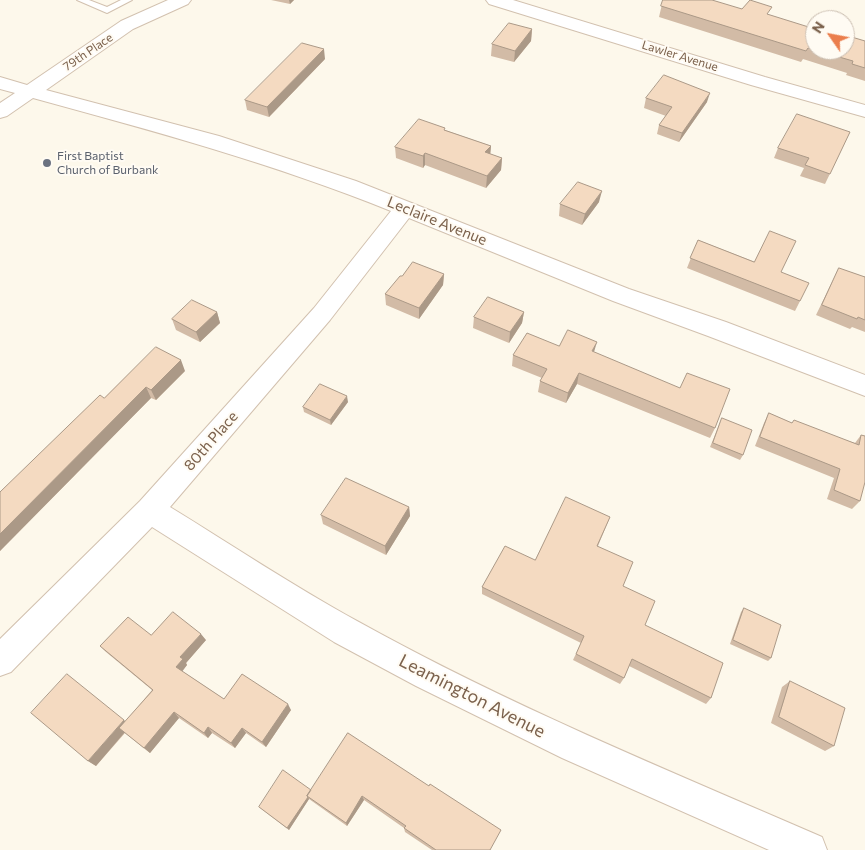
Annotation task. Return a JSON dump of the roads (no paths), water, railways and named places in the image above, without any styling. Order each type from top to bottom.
[{"type":"street","name":"79th Place","points":[[0,112],[127,25],[182,0]]},
{"type":"street","name":"Lawler Avenue","points":[[495,0],[758,81],[865,111]]},
{"type":"street","name":"Leclaire Avenue","points":[[0,83],[212,140],[349,186],[621,295],[717,329],[865,386]]},
{"type":"street","name":"80th Place","points":[[0,661],[150,510],[322,314],[371,254],[405,208]]},
{"type":"street","name":"Leamington Avenue","points":[[150,510],[345,631],[428,674],[574,746],[809,850]]},
{"type":"lane","points":[[81,0],[107,10],[128,0]]},
{"type":"place","name":"First Baptist Church of Burbank","points":[[47,163]]}]
